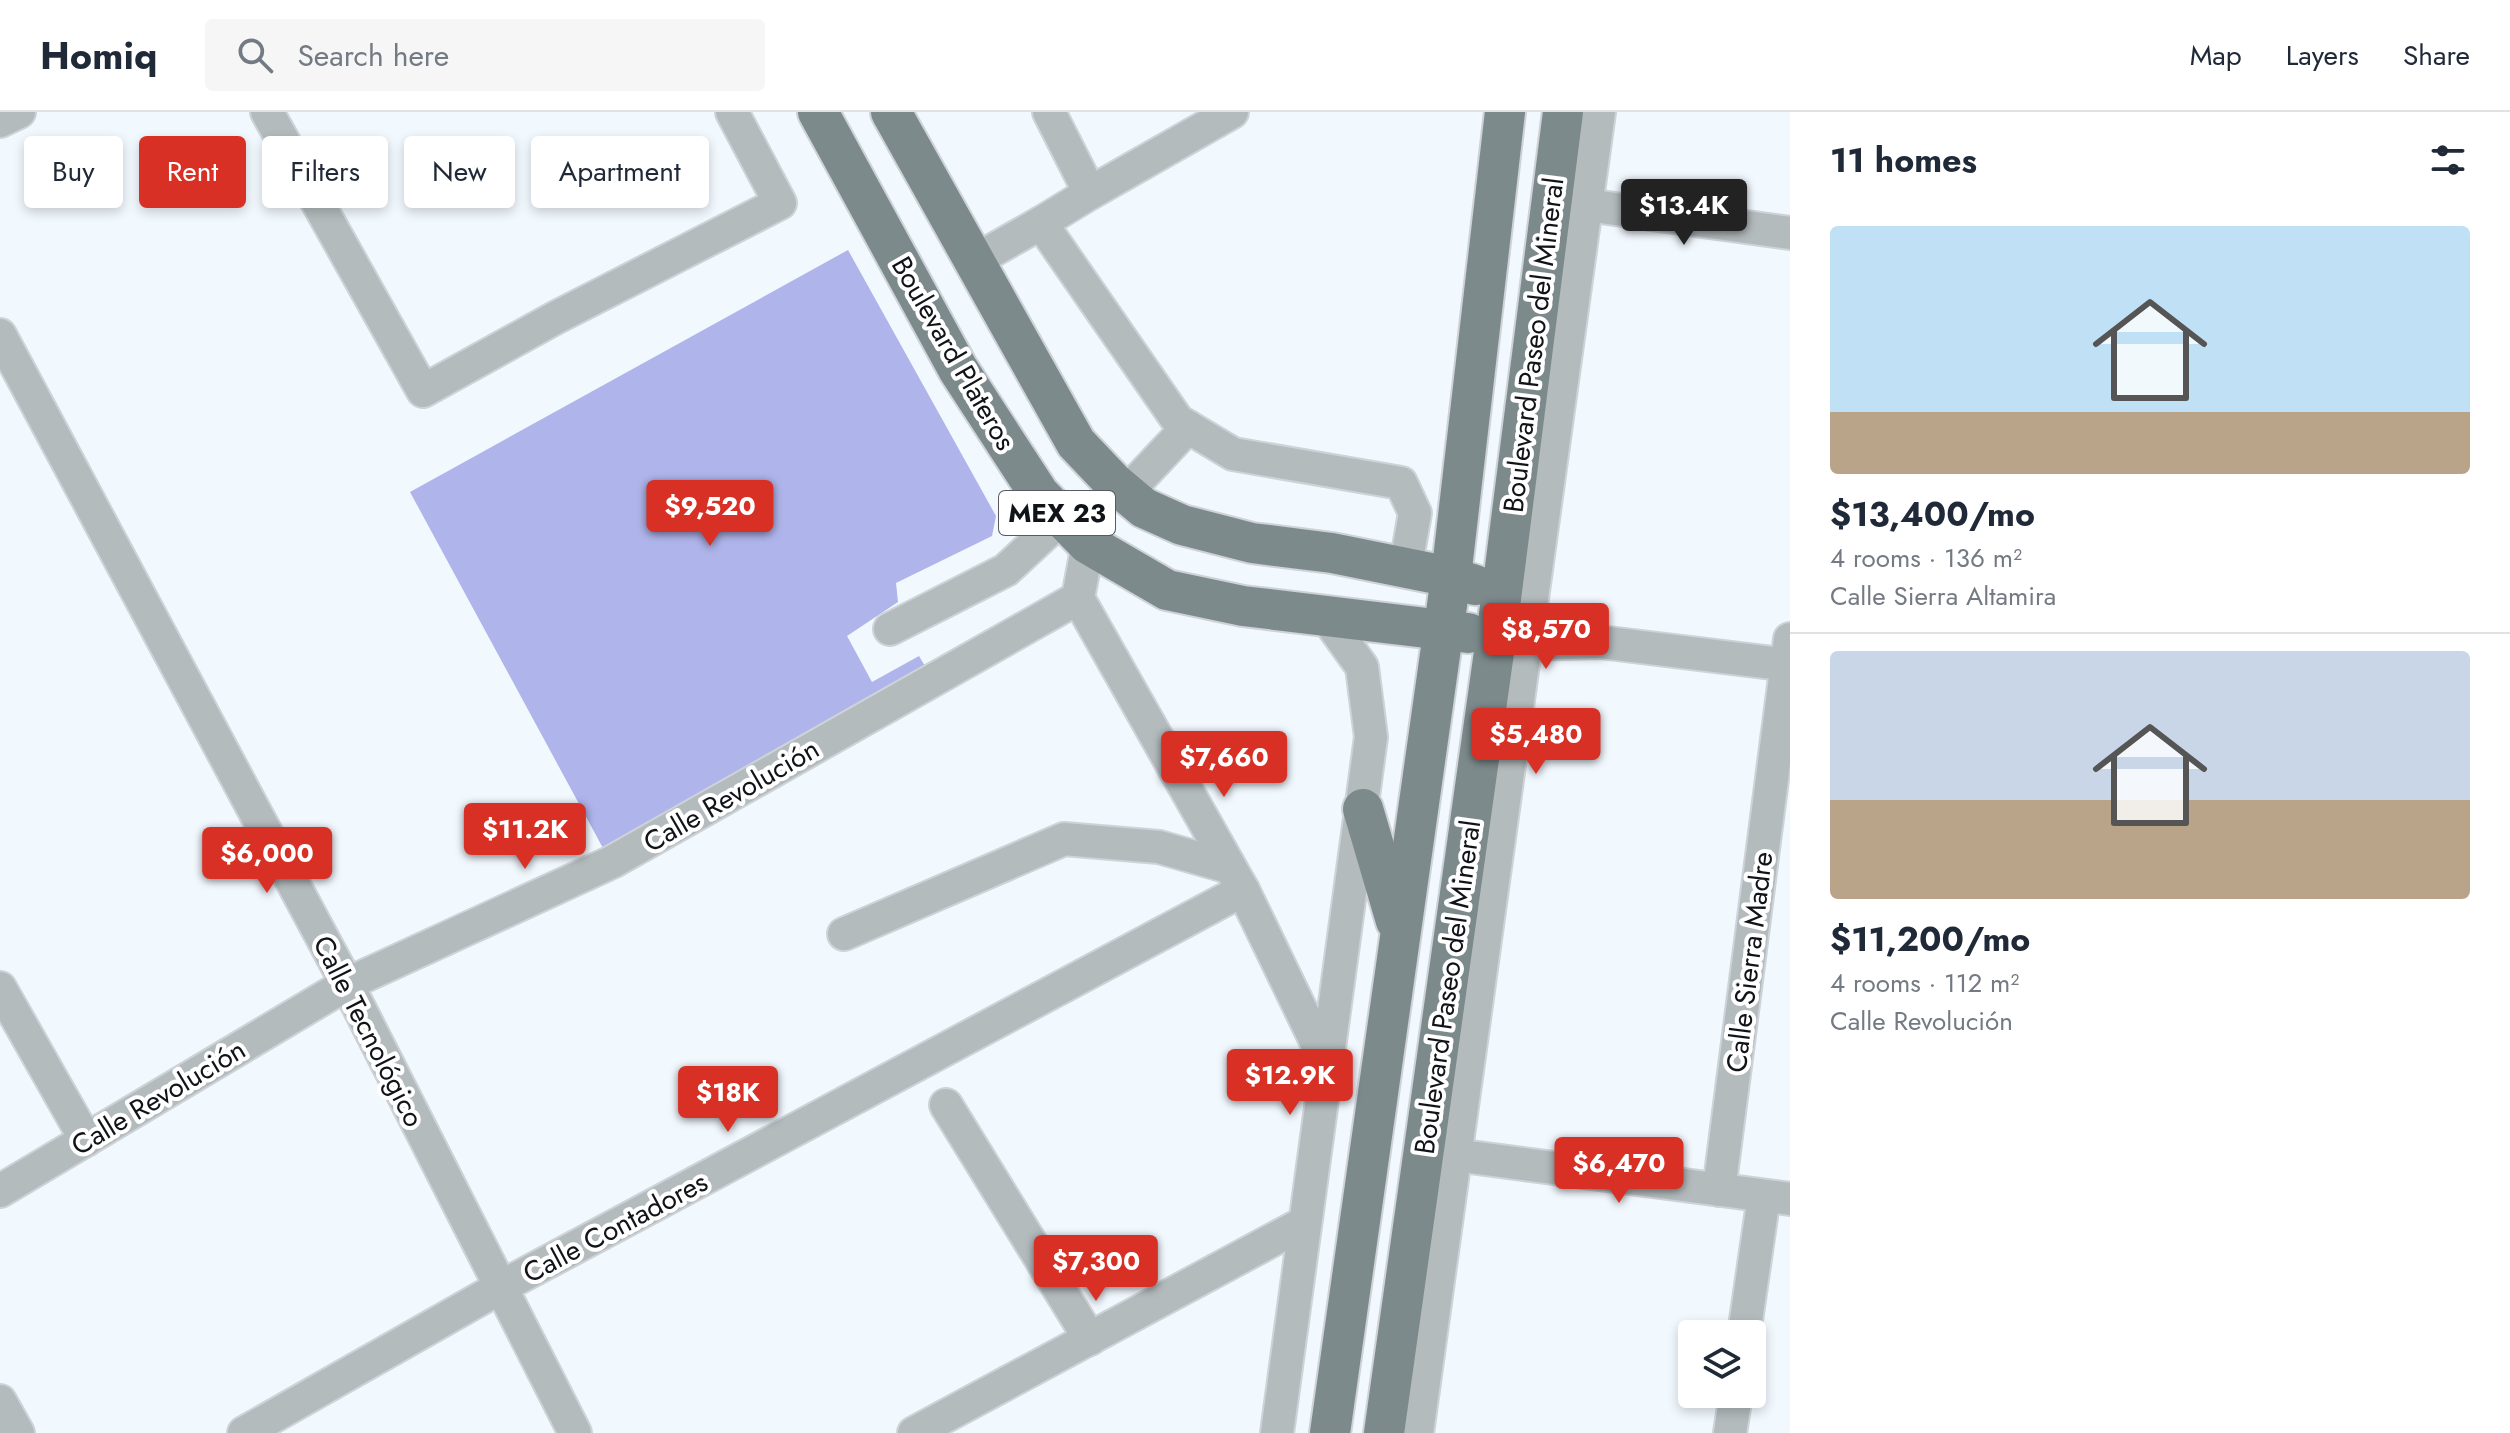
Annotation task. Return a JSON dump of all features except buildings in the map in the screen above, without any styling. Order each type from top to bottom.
[{"type":"main road","name":"Boulevard Plateros","points":[[818,112],[958,369],[1039,494],[1075,531],[1167,590],[1243,606],[1443,628],[1511,641]]},
{"type":"main road","name":"MEX 23","points":[[891,112],[1076,443],[1144,508],[1182,525],[1252,543],[1332,553],[1451,577],[1516,601]]},
{"type":"main road","name":"Boulevard Paseo del Mineral","points":[[1384,1433],[1511,641],[1542,406],[1563,112]]},
{"type":"main road","name":"Boulevard Paseo del Mineral","points":[[1330,1433],[1451,577],[1504,113]]},
{"type":"main road","points":[[1363,809],[1400,935]]},
{"type":"street","points":[[0,121],[19,112]]},
{"type":"street","points":[[267,112],[423,391],[555,318],[780,203],[732,112]]},
{"type":"street","points":[[1049,112],[1090,193]]},
{"type":"street","points":[[974,261],[1232,112]]},
{"type":"street","points":[[1542,406],[1586,205],[1599,112]]},
{"type":"street","points":[[1586,205],[1790,233]]},
{"type":"street","points":[[1041,223],[1178,421],[1233,454],[1401,483],[1415,513],[1405,570]]},
{"type":"street","name":"Calle Tecnológico","points":[[0,335],[347,984],[575,1433]]},
{"type":"street","points":[[1126,493],[1188,427]]},
{"type":"street","points":[[890,629],[1075,531],[1078,598],[1236,879],[1326,1062]]},
{"type":"street","name":"Calle Revolución","points":[[0,1191],[347,984],[612,862],[1078,598]]},
{"type":"street","points":[[1516,601],[1600,642]]},
{"type":"street","points":[[1277,1433],[1371,737],[1362,667],[1324,614]]},
{"type":"street","points":[[1417,1433],[1455,1155],[1511,641],[1600,642],[1789,656]]},
{"type":"street","name":"Calle Sierra Madre","points":[[1719,1190],[1789,656]]},
{"type":"street","points":[[844,934],[1064,839],[1159,847],[1236,879]]},
{"type":"street","name":"Calle Contadores","points":[[244,1433],[1236,879]]},
{"type":"street","points":[[0,988],[86,1140]]},
{"type":"street","points":[[946,1105],[1090,1339]]},
{"type":"street","points":[[1455,1155],[1777,1197],[1747,1320]]},
{"type":"street","points":[[914,1433],[1304,1223]]},
{"type":"street","points":[[0,1401],[18,1433]]},
{"type":"street","points":[[1730,1433],[1734,1408]]}]
